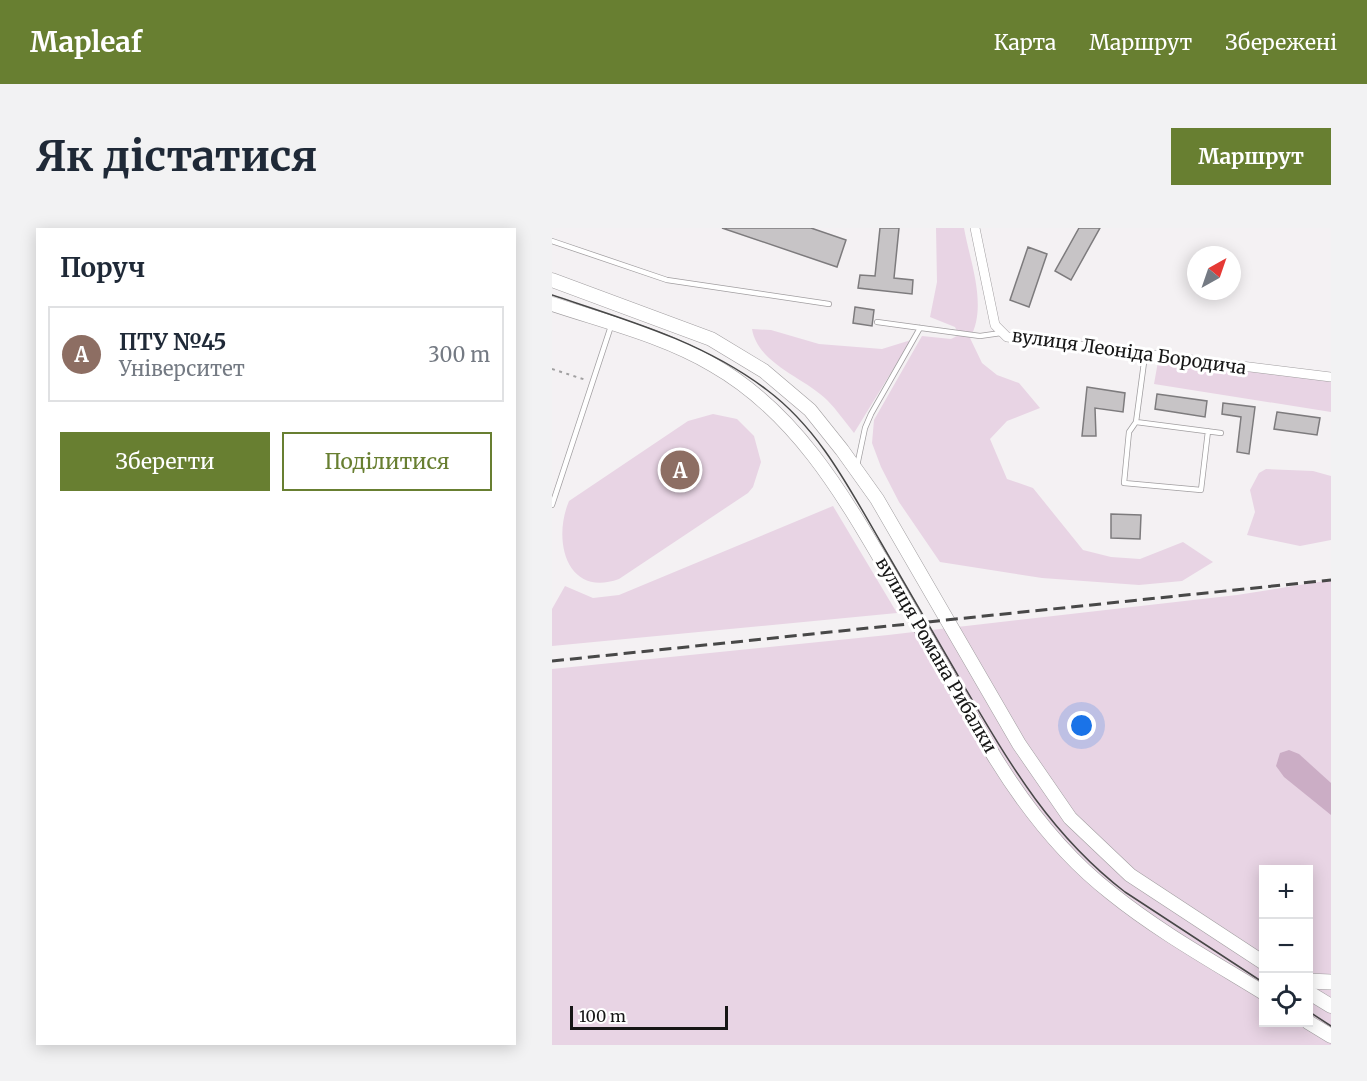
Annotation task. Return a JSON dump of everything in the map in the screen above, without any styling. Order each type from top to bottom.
[{"type":"main road","name":"вулиця Романа Рибалки","points":[[552,280],[617,302],[711,339],[764,371],[810,410],[857,469],[896,530],[1018,744],[1070,818],[1130,875],[1259,960]]},
{"type":"main road","name":"вулиця Романа Рибалки","points":[[552,304],[665,342],[715,366],[763,400],[784,420],[813,454],[848,504],[996,759],[1045,828],[1101,885],[1133,910],[1259,990]]},
{"type":"main road","points":[[1313,981],[1331,982]]},
{"type":"main road","points":[[1313,995],[1331,1006]]},
{"type":"main road","points":[[1313,1025],[1331,1036]]},
{"type":"street","name":"вулиця Леоніда Бородича","points":[[975,228],[988,301],[995,325],[1001,333],[1018,340],[1331,377]]},
{"type":"lane","points":[[552,241],[667,280],[829,304]]},
{"type":"lane","points":[[878,322],[980,336],[1001,333]]},
{"type":"lane","points":[[552,505],[554,493],[612,324]]},
{"type":"lane","points":[[857,469],[865,428],[920,328]]},
{"type":"lane","points":[[1145,355],[1136,422],[1129,432],[1124,483],[1201,490],[1208,431]]},
{"type":"lane","points":[[1136,422],[1221,433]]},
{"type":"path","points":[[552,369],[592,382]]},
{"type":"shaded area","points":[[936,228],[964,228],[978,298],[978,312],[970,338],[982,363],[997,375],[1019,383],[1040,408],[1007,421],[990,439],[1007,479],[1033,488],[1083,550],[1111,557],[1140,559],[1183,542],[1213,562],[1182,581],[1139,585],[1042,578],[940,562],[899,502],[881,467],[872,443],[874,420],[922,336],[951,339],[959,335],[955,327],[930,317],[937,282]]},
{"type":"shaded area","points":[[752,329],[771,330],[819,344],[882,349],[911,340],[854,433],[827,400],[763,352]]},
{"type":"shaded area","points":[[1159,356],[1331,377],[1331,412],[1154,384]]},
{"type":"shaded area","points":[[713,414],[737,419],[754,436],[761,462],[753,487],[748,493],[619,579],[601,583],[587,580],[576,573],[568,562],[562,533],[569,501],[688,421]]},
{"type":"shaded area","points":[[1266,469],[1313,471],[1331,476],[1331,540],[1300,546],[1247,535],[1255,512],[1250,490],[1259,473]]},
{"type":"shaded area","points":[[833,506],[897,613],[552,646],[552,609],[565,586],[593,598],[619,595]]},
{"type":"shaded area","points":[[1331,580],[1331,1045],[552,1045],[552,669],[888,635],[1237,595]]},
{"type":"shaded area","points":[[1289,750],[1299,754],[1331,783],[1331,815],[1284,777],[1276,766],[1280,753]]},
{"type":"building","points":[[722,228],[811,228],[846,240],[837,267]]},
{"type":"building","points":[[880,228],[899,228],[894,278],[913,280],[912,294],[858,288],[860,275],[875,276]]},
{"type":"building","points":[[1079,228],[1100,228],[1071,280],[1055,271]]},
{"type":"building","points":[[1028,247],[1047,254],[1029,307],[1010,300]]},
{"type":"building","points":[[855,307],[874,310],[872,326],[853,323]]},
{"type":"building","points":[[1087,387],[1125,393],[1123,412],[1095,408],[1096,436],[1082,436]]},
{"type":"building","points":[[1157,394],[1207,401],[1205,417],[1155,409]]},
{"type":"building","points":[[1223,403],[1255,407],[1249,454],[1237,452],[1241,417],[1222,414]]},
{"type":"building","points":[[1277,412],[1320,418],[1317,435],[1274,429]]},
{"type":"building","points":[[1111,514],[1141,515],[1140,539],[1111,538]]},
{"type":"tram line","points":[[552,295],[636,323],[691,345],[743,373],[785,405],[817,440],[844,479],[999,744],[1034,798],[1054,823],[1075,847],[1125,892],[1259,980]]},
{"type":"tram line","points":[[1313,1014],[1331,1026]]},
{"type":"railway","points":[[552,661],[1331,580]]},
{"type":"place","name":"ПТУ №45","points":[[680,470]]}]
